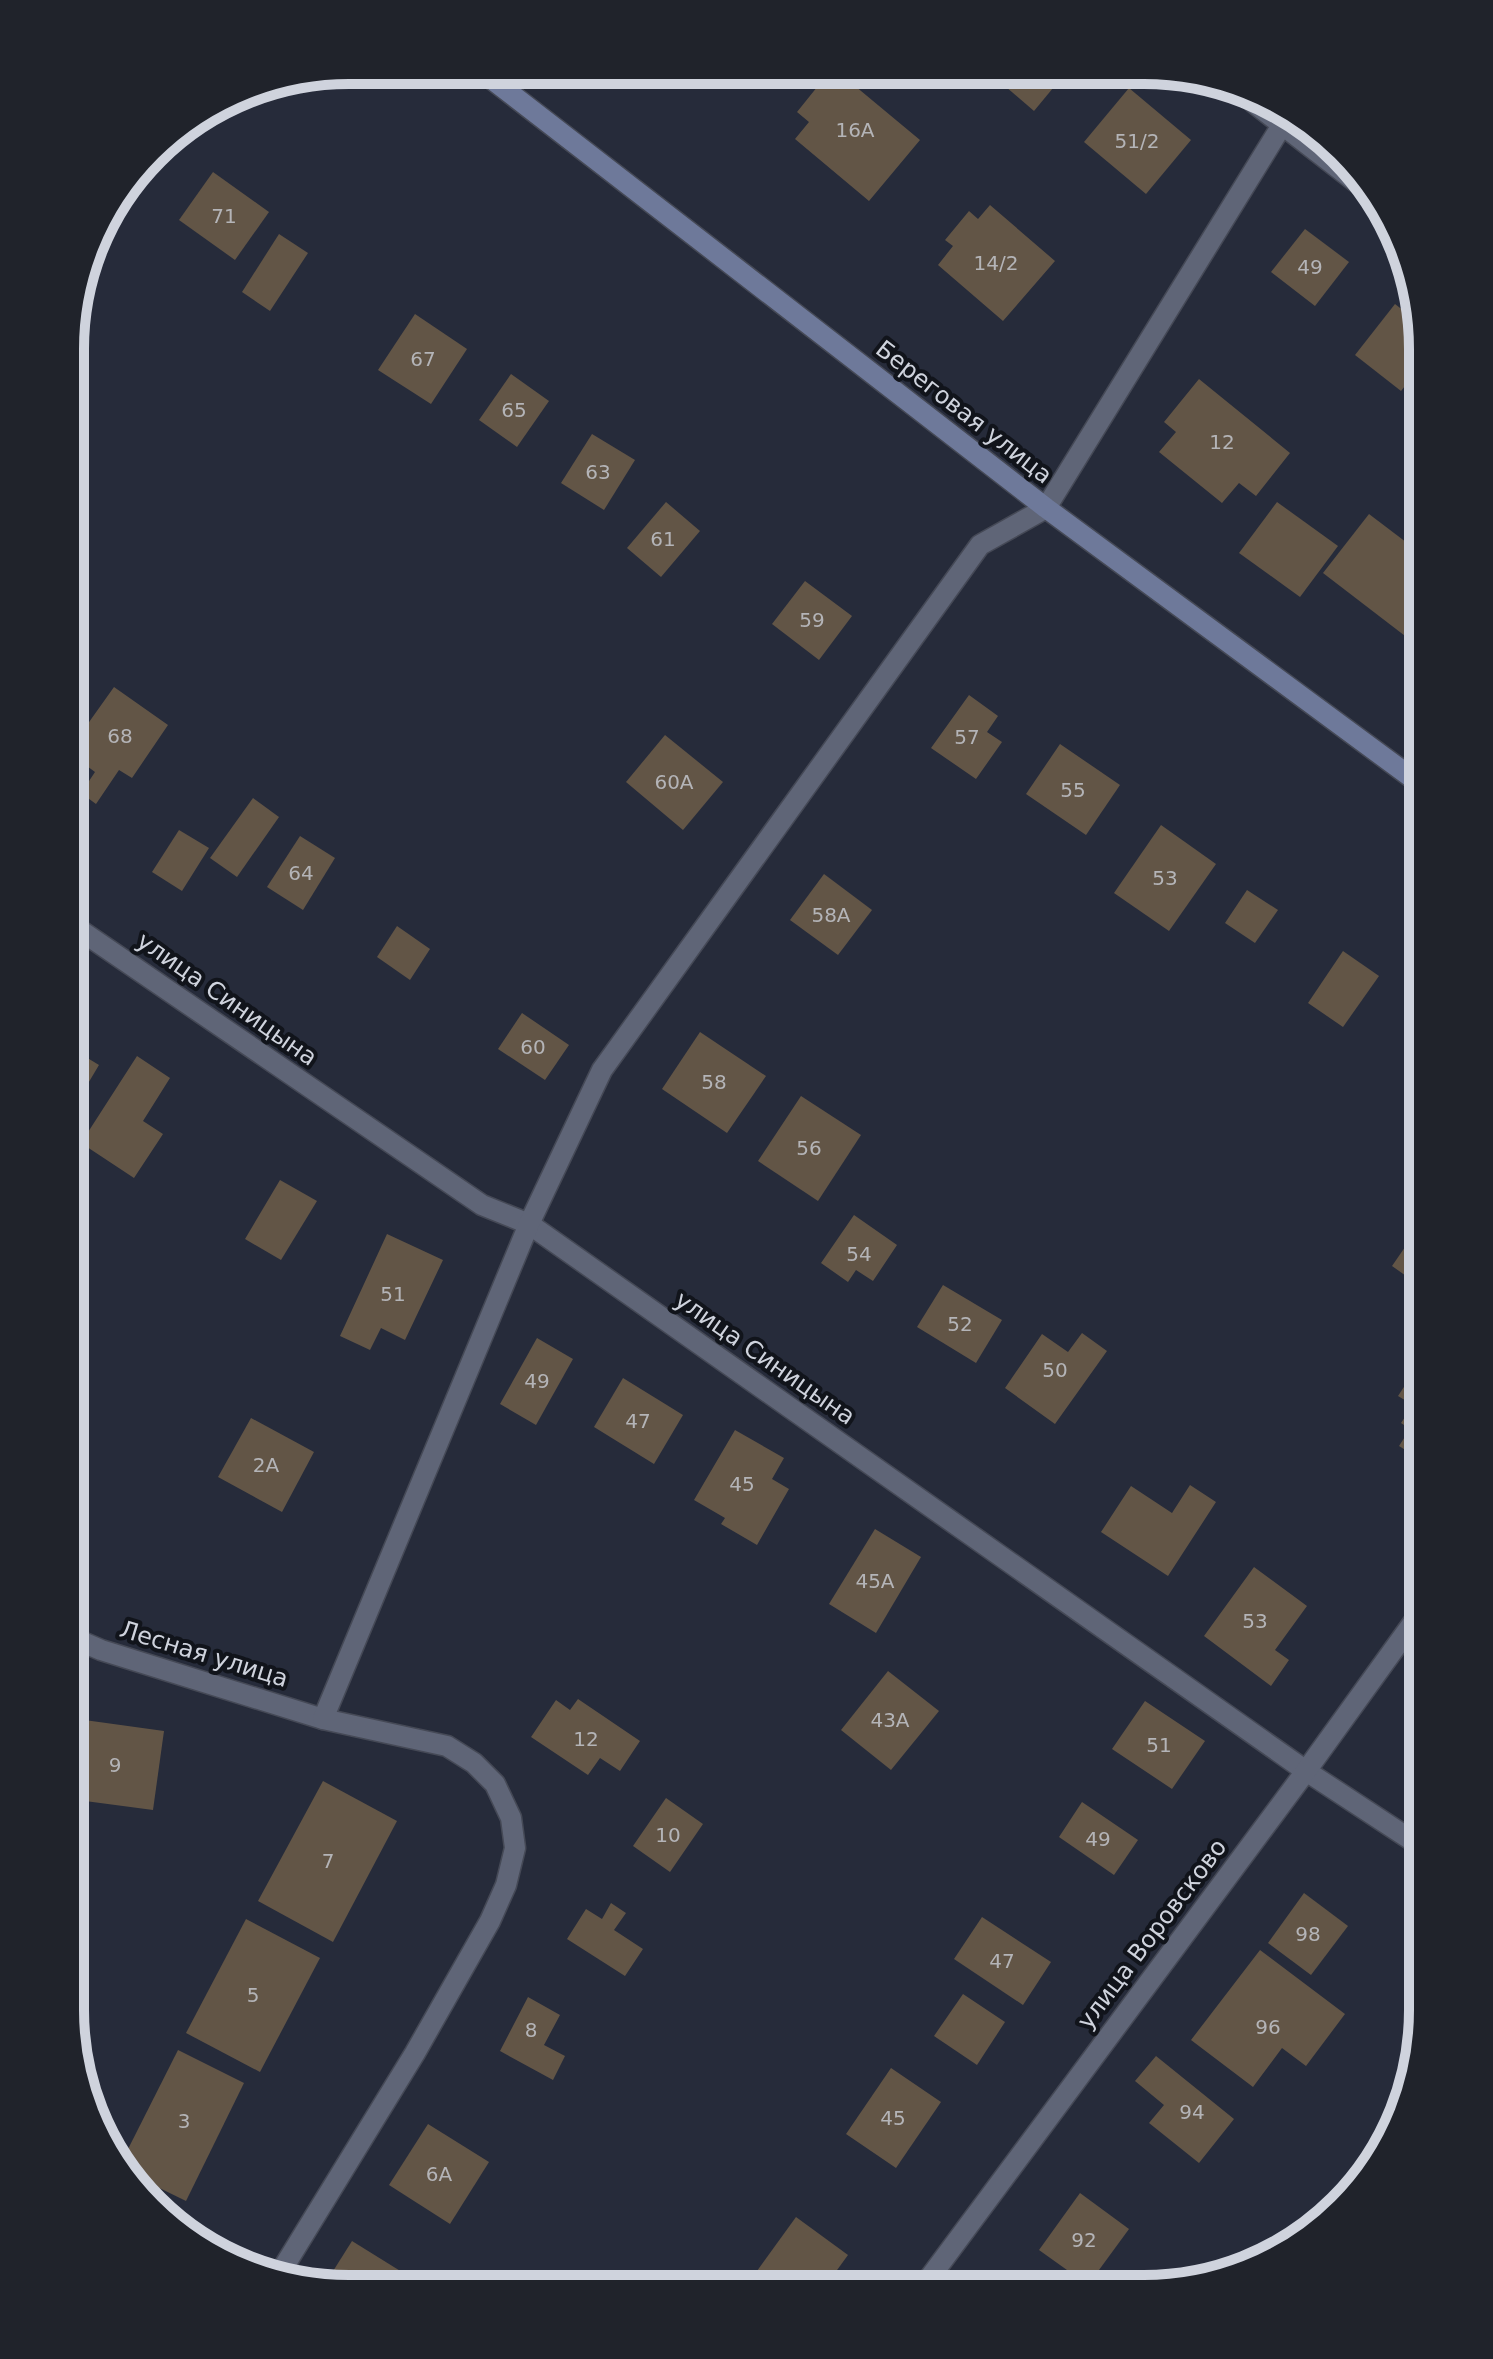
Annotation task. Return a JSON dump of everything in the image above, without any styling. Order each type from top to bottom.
[{"type":"main road","name":"Береговая улица","points":[[499,85],[1046,508],[1409,775]]},
{"type":"street","points":[[323,1719],[529,1224],[602,1070],[980,545],[1046,508],[1282,124]]},
{"type":"street","name":"улица Синицына","points":[[84,933],[482,1205],[529,1224],[1306,1771],[1408,1838]]},
{"type":"street","name":"улица Воровсково","points":[[932,2275],[1408,1629]]},
{"type":"street","name":"Лесная улица","points":[[84,1643],[323,1719],[447,1746],[474,1763],[495,1784],[511,1818],[515,1848],[506,1885],[490,1921],[415,2053],[284,2267]]},
{"type":"building","points":[[819,84],[853,84],[920,140],[869,201],[795,139],[809,122],[797,112]]},
{"type":"building","points":[[1003,84],[1056,84],[1034,111]]},
{"type":"building","points":[[1129,88],[1191,140],[1146,194],[1084,142]]},
{"type":"building","points":[[213,172],[269,212],[235,260],[179,220]]},
{"type":"building","points":[[990,205],[1055,261],[1003,321],[938,265],[953,246],[945,240],[969,211],[978,219]]},
{"type":"building","points":[[1305,229],[1349,262],[1315,306],[1271,272]]},
{"type":"building","points":[[279,234],[308,253],[270,311],[242,292]]},
{"type":"building","points":[[1395,304],[1407,313],[1409,381],[1401,391],[1355,355]]},
{"type":"building","points":[[415,314],[467,349],[431,404],[378,370]]},
{"type":"building","points":[[511,374],[549,401],[517,447],[479,420]]},
{"type":"building","points":[[1199,379],[1290,453],[1256,496],[1239,483],[1222,503],[1159,452],[1176,432],[1164,422]]},
{"type":"building","points":[[592,434],[635,460],[604,510],[561,483]]},
{"type":"building","points":[[666,502],[700,531],[661,577],[627,548]]},
{"type":"building","points":[[1277,502],[1338,546],[1300,597],[1239,553]]},
{"type":"building","points":[[1369,514],[1409,544],[1409,639],[1323,573]]},
{"type":"building","points":[[805,581],[852,616],[819,660],[772,624]]},
{"type":"building","points":[[114,687],[168,725],[132,778],[119,770],[96,804],[84,795],[84,788],[95,772],[84,764],[84,729]]},
{"type":"building","points":[[969,695],[998,716],[987,732],[1002,742],[976,779],[931,748]]},
{"type":"building","points":[[665,735],[723,782],[683,830],[626,782]]},
{"type":"building","points":[[1060,744],[1120,785],[1086,835],[1026,794]]},
{"type":"building","points":[[253,798],[279,817],[237,877],[210,858]]},
{"type":"building","points":[[1161,825],[1216,864],[1169,931],[1114,893]]},
{"type":"building","points":[[179,830],[209,848],[182,891],[152,872]]},
{"type":"building","points":[[300,836],[335,858],[303,910],[267,887]]},
{"type":"building","points":[[824,874],[872,910],[838,955],[790,920]]},
{"type":"building","points":[[1247,890],[1278,910],[1255,943],[1225,923]]},
{"type":"building","points":[[397,926],[430,949],[410,980],[377,957]]},
{"type":"building","points":[[1343,951],[1379,976],[1343,1027],[1308,1003]]},
{"type":"building","points":[[522,1013],[569,1045],[545,1080],[498,1049]]},
{"type":"building","points":[[700,1032],[766,1076],[727,1133],[662,1089]]},
{"type":"building","points":[[84,1056],[99,1065],[84,1090]]},
{"type":"building","points":[[137,1056],[170,1078],[143,1121],[163,1134],[134,1178],[84,1145],[84,1138]]},
{"type":"building","points":[[801,1096],[861,1135],[818,1201],[758,1161]]},
{"type":"building","points":[[280,1180],[317,1201],[281,1260],[245,1239]]},
{"type":"building","points":[[854,1215],[897,1245],[873,1281],[856,1270],[848,1282],[821,1263]]},
{"type":"building","points":[[387,1234],[443,1260],[405,1340],[381,1328],[370,1350],[340,1336]]},
{"type":"building","points":[[1408,1242],[1408,1278],[1392,1266]]},
{"type":"building","points":[[943,1285],[1002,1320],[976,1363],[917,1327]]},
{"type":"building","points":[[1082,1333],[1107,1351],[1055,1424],[1005,1388],[1042,1334],[1068,1352]]},
{"type":"building","points":[[537,1338],[573,1359],[536,1425],[500,1404]]},
{"type":"building","points":[[623,1378],[683,1415],[654,1464],[594,1427]]},
{"type":"building","points":[[1408,1380],[1408,1402],[1398,1396]]},
{"type":"building","points":[[1408,1412],[1408,1428],[1401,1423]]},
{"type":"building","points":[[251,1418],[314,1452],[282,1512],[218,1477]]},
{"type":"building","points":[[735,1430],[784,1458],[772,1479],[789,1489],[757,1545],[721,1524],[725,1518],[694,1500]]},
{"type":"building","points":[[1408,1432],[1408,1452],[1399,1446]]},
{"type":"building","points":[[1190,1485],[1216,1502],[1168,1576],[1101,1532],[1131,1486],[1172,1513]]},
{"type":"building","points":[[875,1529],[921,1557],[876,1633],[829,1604]]},
{"type":"building","points":[[1254,1567],[1307,1606],[1275,1650],[1289,1660],[1271,1686],[1204,1636]]},
{"type":"building","points":[[888,1671],[939,1711],[891,1770],[841,1730]]},
{"type":"building","points":[[578,1699],[640,1741],[620,1771],[600,1758],[588,1775],[531,1737],[556,1700],[570,1710]]},
{"type":"building","points":[[1145,1701],[1205,1741],[1172,1789],[1112,1749]]},
{"type":"building","points":[[84,1720],[164,1731],[153,1810],[84,1801]]},
{"type":"building","points":[[323,1781],[397,1821],[333,1942],[258,1901]]},
{"type":"building","points":[[666,1798],[703,1824],[670,1872],[633,1846]]},
{"type":"building","points":[[1082,1802],[1138,1840],[1114,1875],[1059,1837]]},
{"type":"building","points":[[1304,1893],[1348,1926],[1311,1975],[1268,1943]]},
{"type":"building","points":[[611,1903],[626,1913],[614,1930],[643,1949],[625,1976],[567,1939],[586,1909],[602,1919]]},
{"type":"building","points":[[982,1917],[1051,1962],[1023,2005],[954,1959]]},
{"type":"building","points":[[246,1919],[320,1958],[260,2072],[186,2033]]},
{"type":"building","points":[[1260,1950],[1345,2014],[1306,2066],[1282,2048],[1253,2087],[1191,2040]]},
{"type":"building","points":[[963,1994],[1005,2022],[977,2065],[934,2036]]},
{"type":"building","points":[[528,1997],[560,2015],[544,2045],[565,2056],[553,2080],[500,2051]]},
{"type":"building","points":[[178,2050],[244,2083],[186,2201],[150,2183],[127,2152]]},
{"type":"building","points":[[1156,2056],[1234,2119],[1199,2163],[1149,2123],[1164,2105],[1135,2081]]},
{"type":"building","points":[[891,2068],[941,2102],[896,2168],[846,2134]]},
{"type":"building","points":[[428,2124],[489,2162],[450,2224],[389,2185]]},
{"type":"building","points":[[1080,2193],[1129,2229],[1095,2275],[1074,2275],[1039,2250]]},
{"type":"building","points":[[796,2217],[848,2255],[833,2275],[763,2275],[757,2271]]},
{"type":"building","points":[[352,2241],[407,2275],[349,2275],[331,2274]]}]
